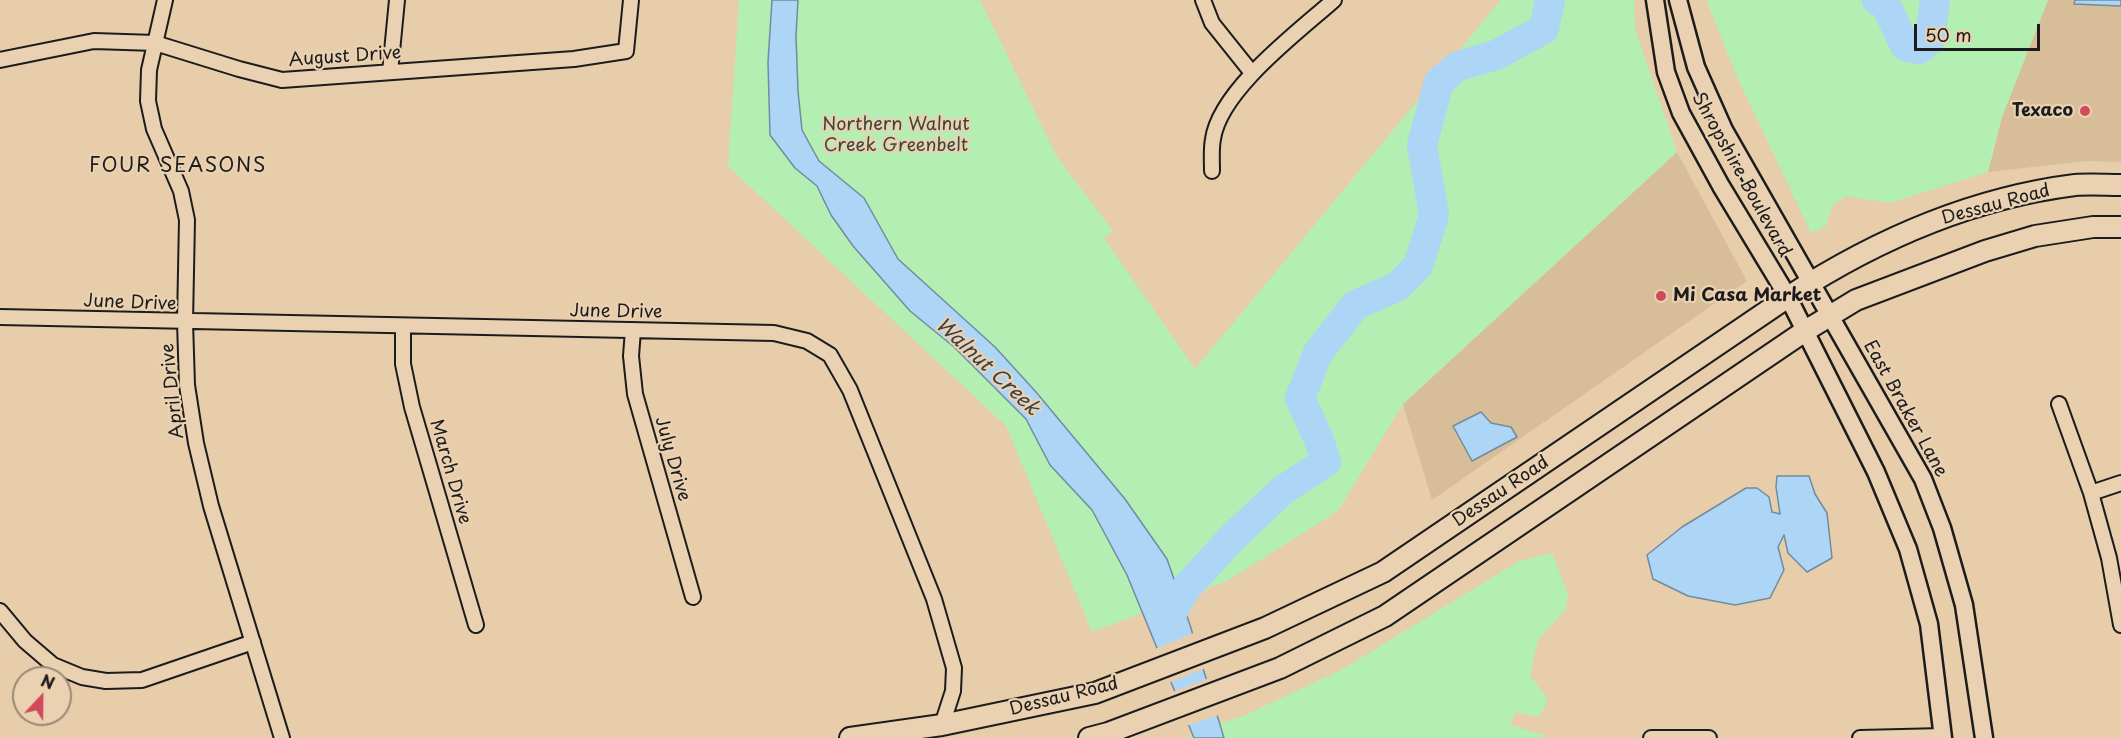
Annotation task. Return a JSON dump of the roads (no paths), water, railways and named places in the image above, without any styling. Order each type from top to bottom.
[{"type":"main road","name":"Dessau Road","points":[[850,738],[942,725],[1095,693],[1265,628],[1383,572],[1811,282],[1903,233],[1962,210],[2022,195],[2077,185],[2121,185]]},
{"type":"main road","points":[[1098,735],[1280,668],[1385,616],[1805,331],[1856,300],[1985,251],[2035,236],[2093,227],[2121,227]]},
{"type":"street","name":"April Drive","points":[[165,0],[149,70],[148,101],[154,129],[181,191],[187,220],[185,322],[187,385],[196,443],[211,506],[282,738]]},
{"type":"street","points":[[390,72],[397,0]]},
{"type":"street","name":"August Drive","points":[[0,60],[94,42],[155,43],[282,80],[574,60],[626,51],[631,0]]},
{"type":"street","points":[[1203,0],[1212,23],[1252,73]]},
{"type":"street","points":[[1212,171],[1213,137],[1228,102],[1252,73],[1334,0]]},
{"type":"street","name":"Shropshire Boulevard","points":[[1654,0],[1666,72],[1681,113],[1721,186],[1788,297]]},
{"type":"street","name":"Shropshire Boulevard","points":[[1678,0],[1696,67],[1724,130],[1811,282]]},
{"type":"street","name":"East Braker Lane","points":[[1811,282],[1923,478],[1942,528],[1964,605],[1984,738]]},
{"type":"street","points":[[1788,297],[1876,472],[1908,549],[1929,624],[1943,737],[1860,738]]},
{"type":"street","name":"June Drive","points":[[0,317],[774,333],[807,341],[830,356],[850,390],[934,599],[954,668],[953,691],[942,725]]},
{"type":"street","name":"March Drive","points":[[403,327],[403,364],[412,407],[476,625]]},
{"type":"street","name":"July Drive","points":[[633,330],[631,356],[635,394],[693,597]]},
{"type":"street","points":[[2059,404],[2091,493],[2109,558],[2121,625]]},
{"type":"street","points":[[2091,493],[2121,483]]},
{"type":"street","points":[[0,611],[25,641],[53,665],[82,676],[106,681],[142,680],[253,642]]},
{"type":"street","points":[[1651,738],[1663,736],[1709,738]]},
{"type":"water","name":"Walnut Creek","points":[[772,0],[798,0],[796,36],[802,130],[819,161],[864,198],[898,259],[995,347],[1036,392],[1125,499],[1167,559],[1190,625],[1224,738],[1194,738],[1127,575],[1092,510],[1050,465],[1026,419],[954,347],[910,311],[853,246],[831,215],[817,186],[795,168],[770,135],[768,62]]},
{"type":"water","points":[[2075,0],[2121,0],[2121,6],[2074,4]]},
{"type":"water","points":[[1481,412],[1491,423],[1511,427],[1517,437],[1472,461],[1453,426]]},
{"type":"water","points":[[1777,476],[1809,476],[1815,494],[1827,513],[1832,558],[1807,572],[1788,553],[1784,535],[1778,547],[1784,570],[1770,598],[1735,605],[1688,596],[1653,579],[1647,555],[1682,527],[1746,488],[1757,488],[1769,497],[1772,512],[1780,514],[1776,487]]},
{"type":"waterway","points":[[1168,620],[1186,588],[1233,537],[1283,490],[1326,462],[1300,398],[1318,353],[1355,305],[1397,287],[1418,266],[1434,215],[1422,145],[1439,82],[1458,66],[1496,55],[1544,29],[1550,0]]},
{"type":"waterway","points":[[1877,0],[1885,3],[1905,46],[1919,49],[1930,40],[1935,0]]},
{"type":"place","name":"Texaco","points":[[2085,111]]},
{"type":"place","name":"Mi Casa Market","points":[[1661,296]]},
{"type":"district","name":"FOUR SEASONS","points":[[178,166]]},
{"type":"park label","name":"Northern Walnut Creek Greenbelt","points":[[896,135]]}]
